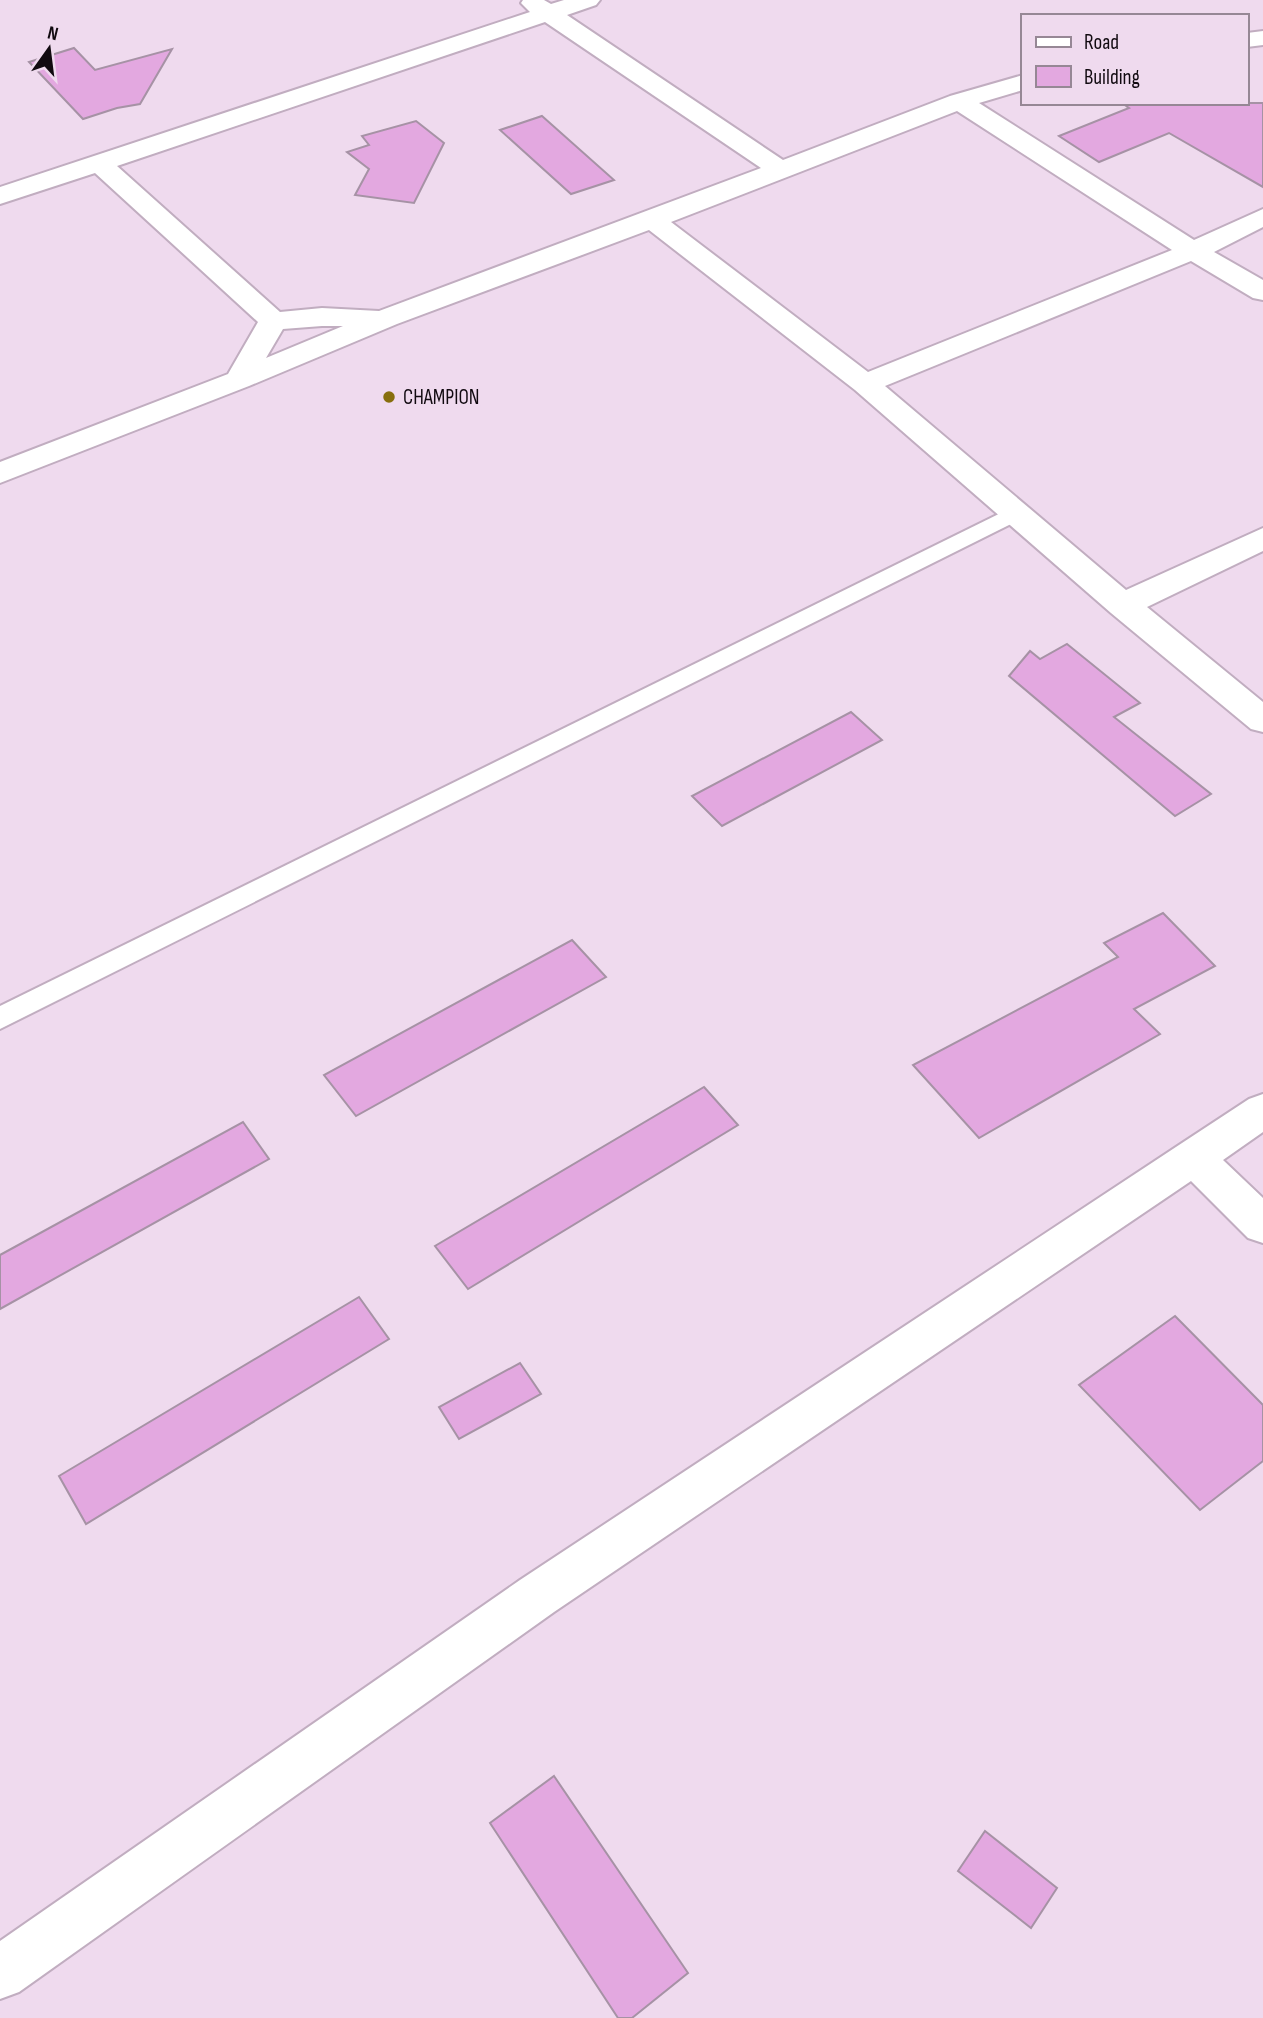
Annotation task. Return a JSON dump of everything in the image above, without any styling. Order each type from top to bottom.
[{"type":"street","points":[[0,196],[538,7],[588,0]]},
{"type":"street","points":[[538,7],[781,170]]},
{"type":"street","points":[[0,473],[239,380],[387,318],[652,220],[959,101],[1021,83]]},
{"type":"street","points":[[959,101],[1193,251],[1263,292]]},
{"type":"street","points":[[98,162],[273,321],[322,317],[387,318]]},
{"type":"street","points":[[865,384],[1193,251],[1263,217]]},
{"type":"street","points":[[652,220],[865,384],[1123,605],[1263,720]]},
{"type":"street","points":[[239,380],[273,321]]},
{"type":"street","points":[[1123,605],[1263,538]]},
{"type":"street","points":[[0,1973],[537,1596],[1263,1111]]},
{"type":"street","points":[[1193,1157],[1263,1225]]},
{"type":"lane","points":[[0,1018],[1015,513]]},
{"type":"building","points":[[74,48],[95,70],[172,49],[140,104],[83,119],[29,62]]},
{"type":"building","points":[[1263,103],[1263,187],[1169,133],[1099,162],[1059,136],[1129,108],[1125,105]]},
{"type":"building","points":[[542,116],[614,180],[571,194],[500,130]]},
{"type":"building","points":[[416,121],[444,143],[414,203],[355,195],[369,169],[347,152],[369,145],[362,136]]},
{"type":"building","points":[[1067,644],[1140,703],[1114,717],[1211,794],[1175,816],[1009,676],[1030,651],[1040,659]]},
{"type":"building","points":[[851,712],[882,740],[722,826],[692,796]]},
{"type":"building","points":[[1163,913],[1215,966],[1134,1009],[1160,1034],[979,1138],[913,1065],[1118,957],[1104,943]]},
{"type":"building","points":[[572,940],[606,977],[356,1116],[324,1075]]},
{"type":"building","points":[[704,1087],[738,1125],[468,1289],[435,1246]]},
{"type":"building","points":[[243,1122],[269,1159],[0,1309],[0,1255]]},
{"type":"building","points":[[359,1297],[389,1339],[86,1524],[59,1476]]},
{"type":"building","points":[[1175,1316],[1263,1405],[1263,1461],[1200,1510],[1079,1385]]},
{"type":"building","points":[[520,1363],[541,1394],[459,1439],[439,1407]]},
{"type":"building","points":[[554,1776],[688,1973],[632,2018],[618,2018],[490,1823]]},
{"type":"building","points":[[985,1831],[1057,1888],[1031,1928],[958,1871]]},
{"type":"place","name":"CHAMPION","points":[[389,397]]}]
